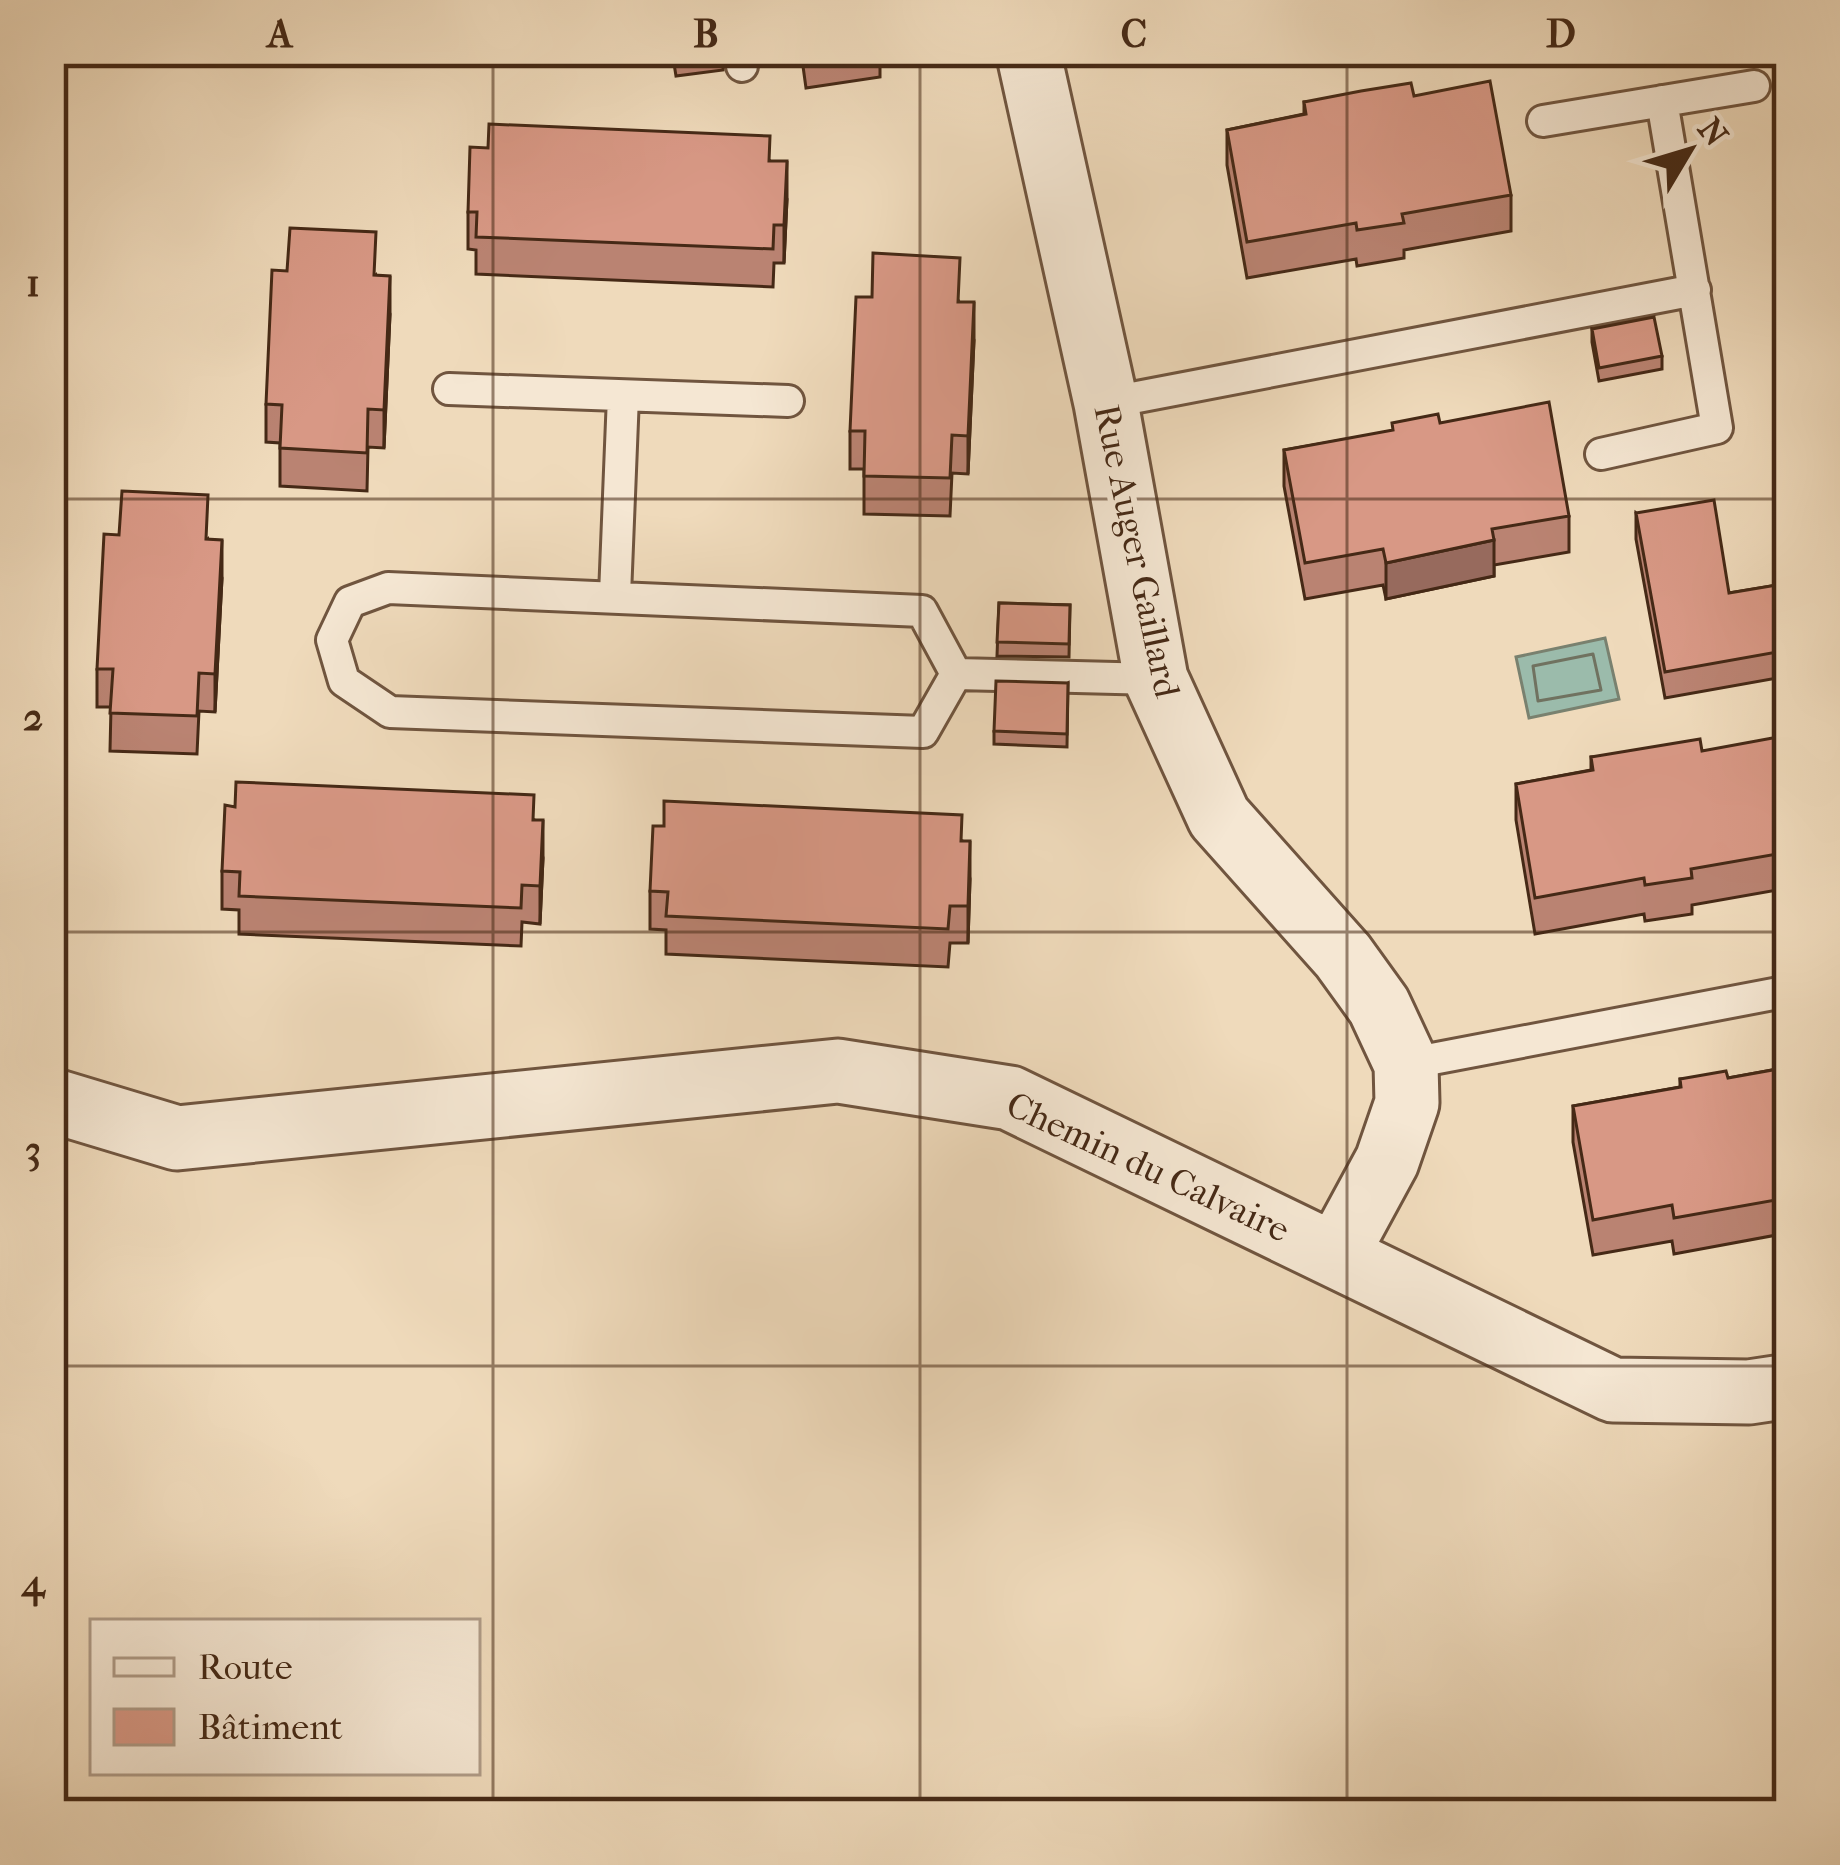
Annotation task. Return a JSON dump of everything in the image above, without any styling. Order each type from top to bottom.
[{"type":"street","name":"Rue Auger Gaillard","points":[[1028,51],[1106,403],[1156,679],[1220,817],[1342,956],[1379,1006],[1406,1064]]},
{"type":"street","points":[[1336,1255],[1388,1161],[1407,1103],[1406,1064]]},
{"type":"street","name":"Chemin du Calvaire","points":[[51,1100],[177,1138],[838,1071],[1010,1098],[1613,1390],[1749,1392],[1789,1386]]},
{"type":"lane","points":[[1543,121],[1754,86]]},
{"type":"lane","points":[[1601,454],[1718,428],[1662,101]]},
{"type":"lane","points":[[1106,403],[1695,290]]},
{"type":"lane","points":[[449,389],[788,401]]},
{"type":"lane","points":[[615,595],[623,396]]},
{"type":"lane","points":[[388,588],[922,611],[956,674],[923,732],[390,712],[344,681],[332,640],[350,602],[388,588]]},
{"type":"lane","points":[[956,674],[1156,679]]},
{"type":"lane","points":[[1406,1064],[1789,992]]},
{"type":"water","points":[[1605,638],[1619,699],[1529,718],[1516,657]]},
{"type":"building","points":[[1490,81],[1511,195],[1402,214],[1404,223],[1357,230],[1356,223],[1247,242],[1227,130],[1306,114],[1304,102],[1361,91],[1411,83],[1414,96]]},
{"type":"building","points":[[489,124],[770,136],[769,161],[787,161],[784,225],[774,225],[773,249],[476,237],[477,212],[468,212],[470,147],[488,148]]},
{"type":"building","points":[[290,228],[376,232],[374,275],[390,276],[384,410],[368,409],[367,453],[280,448],[282,405],[266,404],[272,270],[287,271]]},
{"type":"building","points":[[873,253],[960,258],[958,302],[974,302],[968,436],[952,435],[950,478],[864,476],[865,431],[850,431],[856,297],[872,297]]},
{"type":"building","points":[[1789,289],[1789,323],[1783,323],[1777,292]]},
{"type":"building","points":[[1654,317],[1662,356],[1599,368],[1592,329]]},
{"type":"building","points":[[1549,402],[1569,516],[1492,529],[1494,540],[1386,563],[1383,549],[1305,563],[1284,450],[1393,430],[1392,423],[1438,414],[1440,423]]},
{"type":"building","points":[[122,491],[208,495],[206,539],[222,540],[215,674],[199,673],[197,716],[110,713],[113,669],[97,669],[104,534],[119,535]]},
{"type":"building","points":[[1714,500],[1729,593],[1789,583],[1789,650],[1665,672],[1636,513]]},
{"type":"building","points":[[999,603],[1070,605],[1069,644],[997,642]]},
{"type":"building","points":[[996,681],[1068,683],[1067,734],[994,731]]},
{"type":"building","points":[[1778,737],[1789,796],[1789,852],[1691,869],[1692,878],[1645,885],[1644,878],[1535,898],[1516,784],[1593,770],[1591,757],[1700,739],[1702,751]]},
{"type":"building","points":[[236,782],[534,795],[533,820],[543,820],[540,886],[522,885],[521,908],[239,896],[240,872],[222,871],[225,805],[235,807]]},
{"type":"building","points":[[664,801],[962,815],[961,841],[970,841],[968,906],[950,906],[948,929],[666,916],[668,892],[650,891],[653,826],[664,826]]},
{"type":"building","points":[[1789,1067],[1789,1184],[1779,1186],[1782,1199],[1674,1218],[1672,1205],[1593,1220],[1573,1106],[1681,1087],[1680,1079],[1726,1071],[1728,1078]]}]
